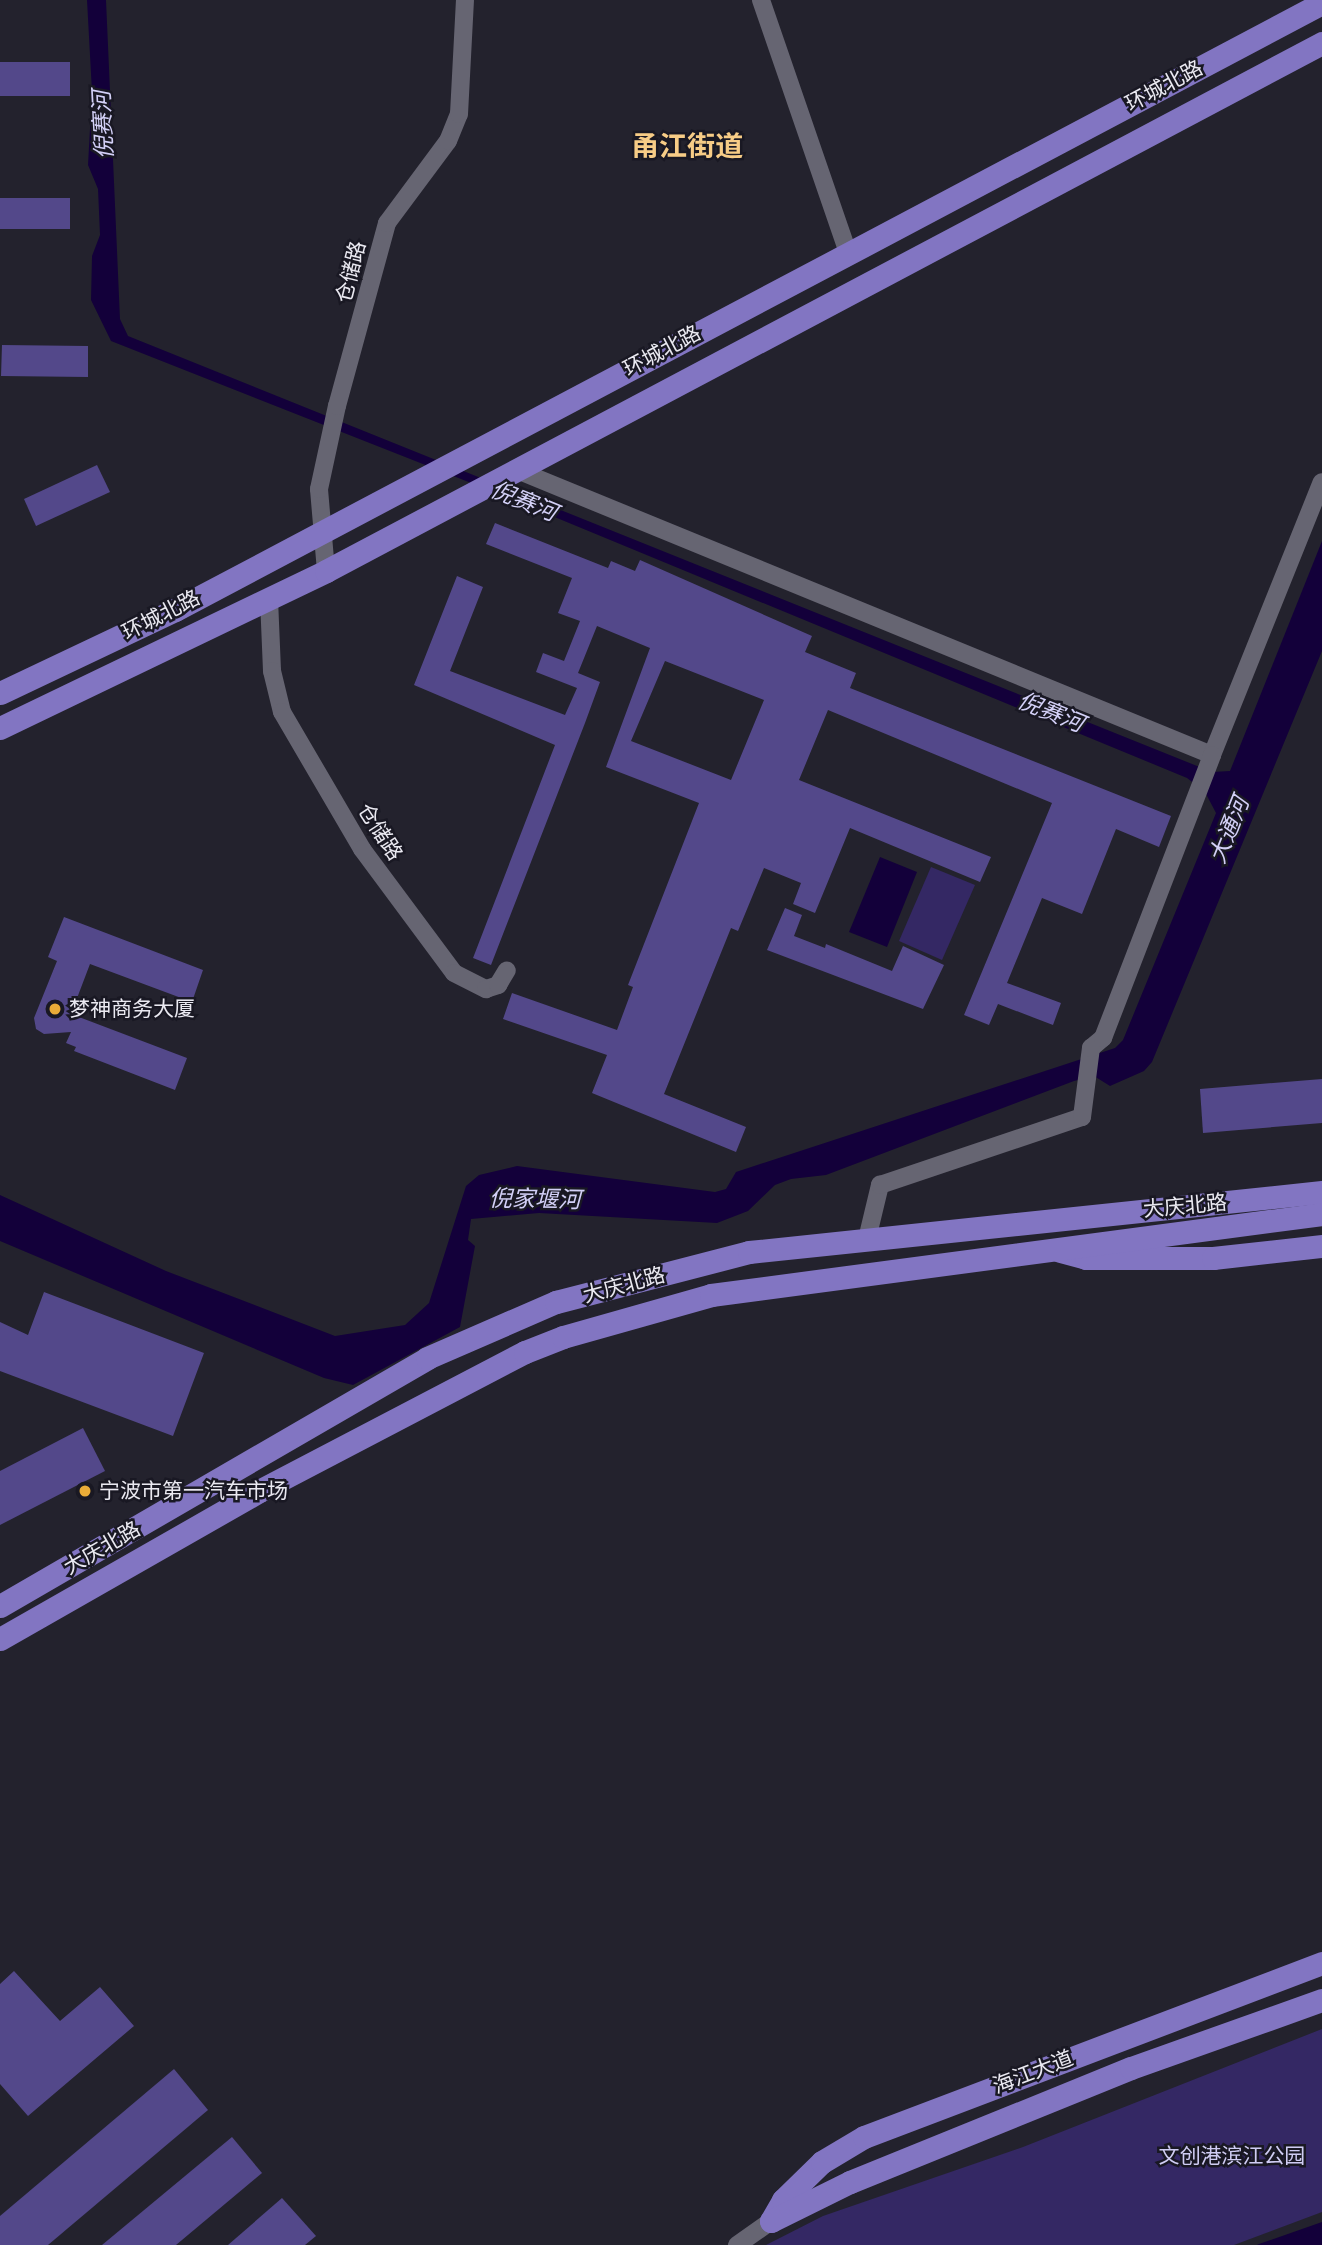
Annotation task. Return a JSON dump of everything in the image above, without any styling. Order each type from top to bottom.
[{"type":"main road","name":"环城北路","points":[[0,693],[174,610],[1322,3]]},
{"type":"main road","name":"环城北路","points":[[0,728],[326,572],[1322,43]]},
{"type":"main road","name":"大庆北路","points":[[0,1606],[426,1358],[524,1313],[749,1252],[1322,1192]]},
{"type":"main road","name":"大庆北路","points":[[0,1639],[271,1485],[525,1352],[563,1338],[711,1295],[1051,1246],[1322,1214]]},
{"type":"main road","name":"大庆北路","points":[[1051,1246],[1066,1256],[1086,1258],[1213,1258],[1322,1246]]},
{"type":"main road","name":"海江大道","points":[[771,2221],[783,2200],[822,2162],[864,2137],[1322,1963]]},
{"type":"main road","name":"海江大道","points":[[771,2221],[850,2182],[1131,2068],[1322,2000]]},
{"type":"street","name":"仓储路","points":[[326,572],[319,489],[337,405],[387,223],[448,141],[459,114],[465,0]]},
{"type":"street","points":[[761,0],[848,253]]},
{"type":"street","points":[[517,470],[1211,756]]},
{"type":"street","points":[[867,1239],[880,1185],[1082,1117],[1091,1048],[1103,1038],[1211,756],[1322,482]]},
{"type":"street","name":"仓储路","points":[[269,599],[272,671],[282,712],[362,849],[454,973],[486,989],[498,985],[507,970]]},
{"type":"street","name":"海江大道","points":[[737,2245],[771,2221]]},
{"type":"green space","points":[[931,867],[975,885],[942,960],[899,941]]},
{"type":"green space","name":"文创港滨江公园","points":[[1322,2029],[1322,2212],[1234,2245],[766,2245],[823,2216],[1023,2147]]},
{"type":"water","points":[[87,0],[106,0],[120,319],[128,336],[1212,772],[1230,771],[1322,541],[1322,651],[1152,1062],[1144,1071],[1110,1086],[1094,1076],[1074,1081],[826,1175],[791,1179],[775,1185],[748,1211],[717,1223],[539,1213],[471,1219],[468,1240],[475,1246],[460,1327],[353,1385],[324,1378],[0,1241],[0,1195],[166,1271],[335,1336],[405,1325],[429,1303],[466,1186],[479,1175],[517,1166],[715,1192],[726,1189],[736,1172],[1115,1048],[1123,1040],[1216,813],[1205,792],[1187,778],[494,492],[111,341],[91,300],[92,256],[100,235],[98,189],[88,165],[92,92]]},
{"type":"water","points":[[880,857],[917,872],[887,947],[849,932]]},
{"type":"water","points":[[1322,2222],[1322,2245],[1257,2245],[1259,2244]]},
{"type":"building","points":[[0,62],[70,62],[70,96],[0,96]]},
{"type":"building","points":[[0,198],[70,198],[70,229],[0,229]]},
{"type":"building","points":[[2,345],[88,346],[88,377],[1,376]]},
{"type":"building","points":[[97,465],[110,492],[36,526],[24,499]]},
{"type":"building","points":[[495,523],[608,568],[611,561],[635,571],[640,560],[812,636],[805,652],[856,673],[850,688],[1171,816],[1159,847],[1116,829],[1082,914],[1042,898],[1007,983],[1061,1003],[1053,1025],[998,1004],[989,1025],[964,1015],[1052,803],[828,710],[799,780],[991,857],[980,882],[850,828],[815,913],[793,904],[801,883],[764,868],[738,931],[731,928],[664,1094],[746,1127],[736,1152],[592,1093],[607,1055],[503,1019],[512,993],[617,1030],[633,987],[628,985],[699,803],[606,767],[650,648],[597,626],[578,673],[600,682],[585,723],[491,965],[473,958],[555,745],[414,685],[457,576],[483,587],[450,671],[565,715],[577,688],[536,672],[543,653],[564,661],[580,621],[558,613],[572,578],[486,544]],"holes":[[[665,661],[764,700],[731,780],[631,741]]]},
{"type":"building","points":[[785,908],[802,915],[794,936],[825,948],[826,944],[892,971],[903,946],[944,965],[923,1009],[767,950]]},
{"type":"building","name":"梦神商务大厦","points":[[64,917],[203,970],[192,1002],[90,964],[71,1014],[187,1058],[175,1090],[74,1051],[76,1047],[66,1043],[71,1032],[44,1034],[36,1029],[34,1018],[57,961],[48,957]]},
{"type":"building","points":[[1322,1079],[1322,1123],[1203,1133],[1200,1089]]},
{"type":"building","points":[[44,1292],[204,1353],[173,1436],[0,1371],[0,1322],[28,1335]]},
{"type":"building","points":[[83,1428],[105,1471],[0,1525],[0,1471]]},
{"type":"building","points":[[14,1971],[60,2021],[100,1987],[134,2026],[28,2116],[0,2084],[0,1984]]},
{"type":"building","points":[[174,2069],[208,2110],[48,2245],[0,2245],[0,2216]]},
{"type":"building","points":[[232,2137],[262,2173],[176,2245],[102,2245]]},
{"type":"building","points":[[282,2198],[316,2236],[305,2245],[228,2245]]},
{"type":"place","name":"梦神商务大厦","points":[[55,1009]]},
{"type":"place","name":"宁波市第一汽车市场","points":[[85,1491]]},
{"type":"district","name":"甬江街道","points":[[687,147]]},
{"type":"water label","name":"倪赛河","points":[[103,125]]},
{"type":"water label","name":"倪赛河","points":[[524,501]]},
{"type":"water label","name":"倪赛河","points":[[1051,712]]},
{"type":"water label","name":"大通河","points":[[1229,830]]},
{"type":"water label","name":"倪家堰河","points":[[535,1199]]}]
